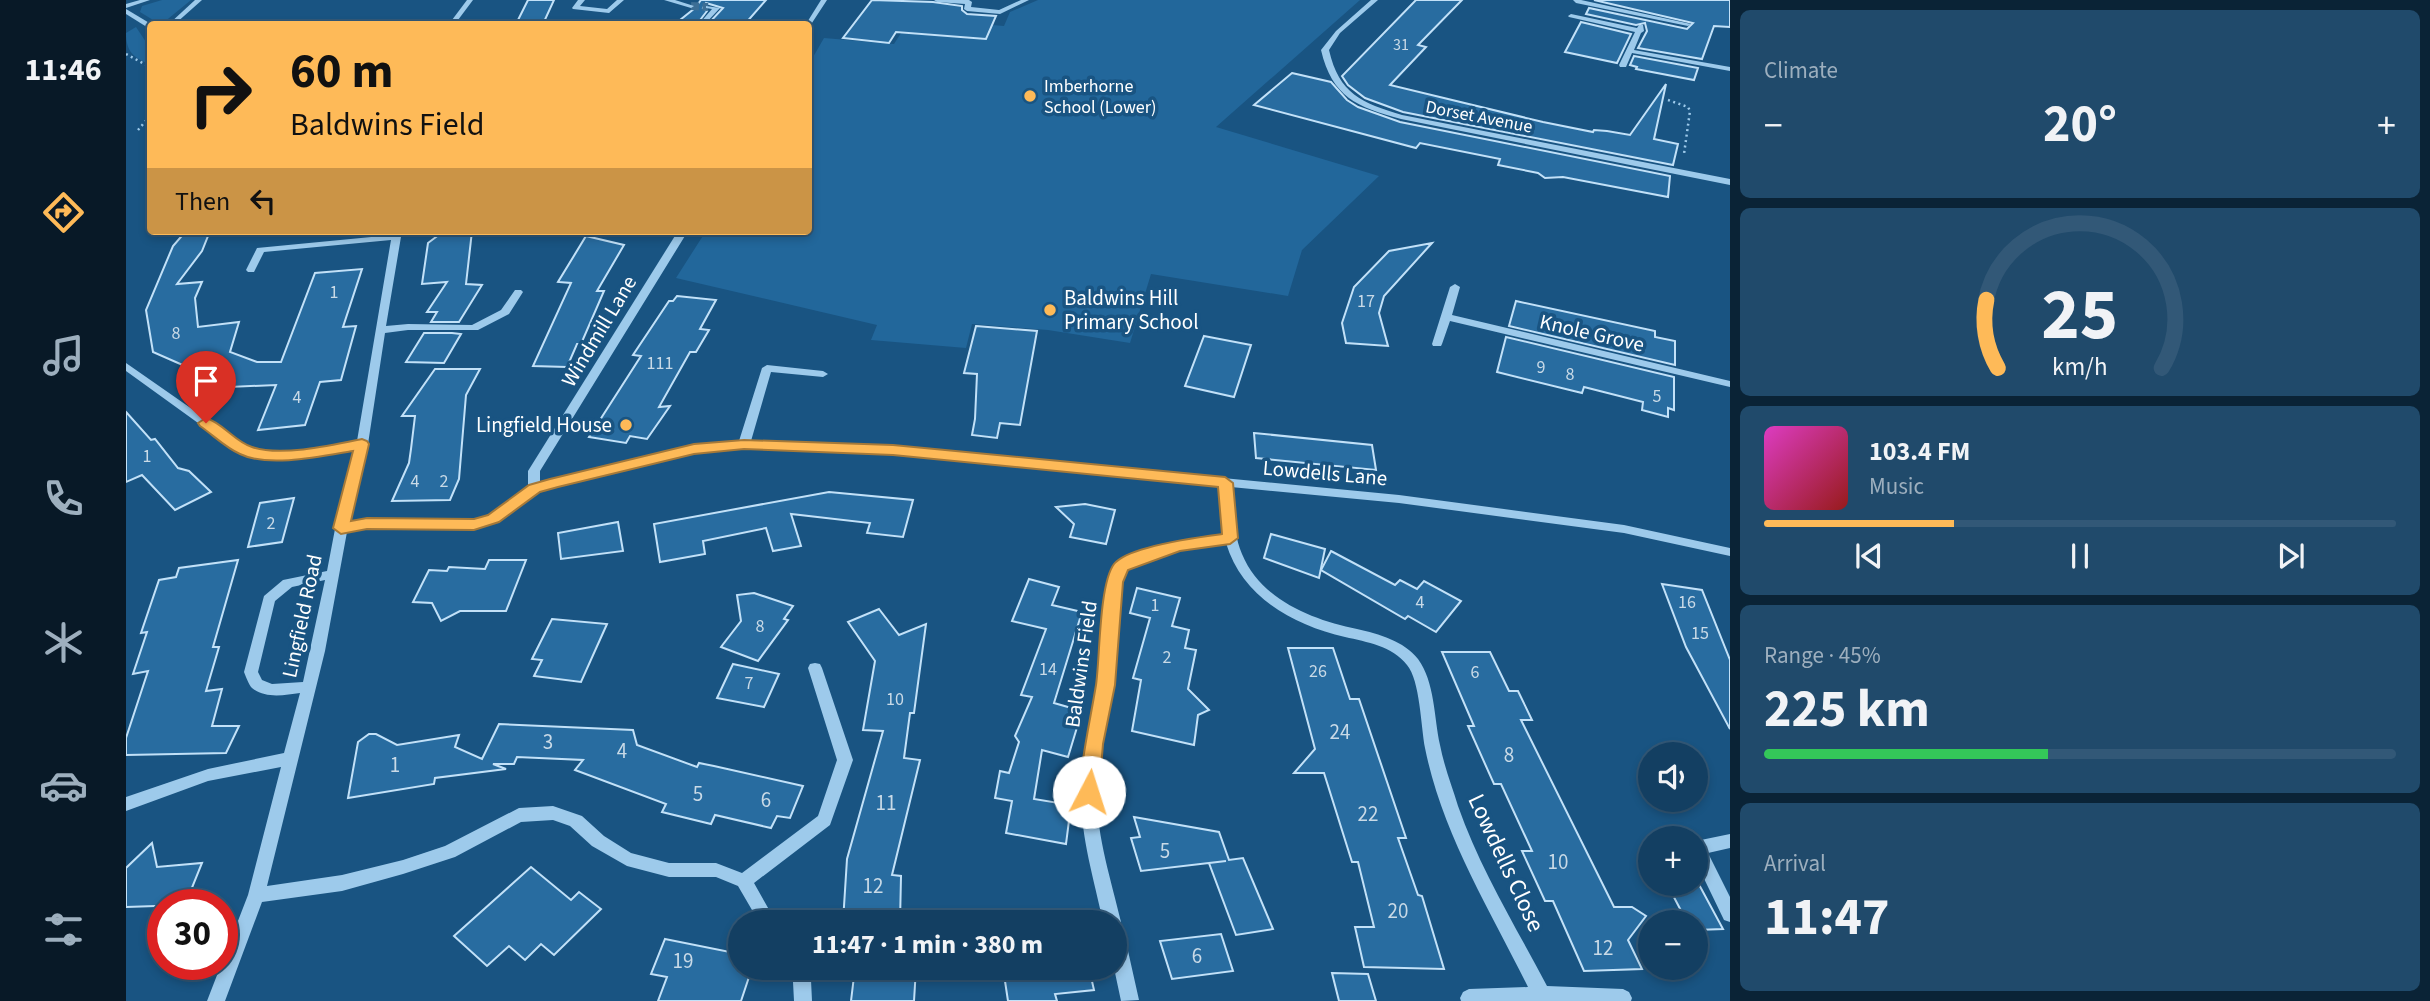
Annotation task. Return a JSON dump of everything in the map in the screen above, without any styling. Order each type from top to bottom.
[{"type":"street","points":[[126,6],[147,0]]},
{"type":"street","points":[[175,21],[198,0]]},
{"type":"street","points":[[454,21],[470,0]]},
{"type":"street","points":[[582,0],[575,8],[609,11],[621,0]]},
{"type":"street","points":[[667,0],[691,6]]},
{"type":"street","points":[[812,21],[824,0]]},
{"type":"street","points":[[937,0],[969,2],[967,9],[1000,12],[1026,0]]},
{"type":"street","name":"Dorset Avenue","points":[[1375,0],[1338,32],[1325,50],[1328,70],[1343,93],[1367,107],[1401,117],[1730,182]]},
{"type":"street","points":[[1576,1],[1688,24]]},
{"type":"street","points":[[705,21],[717,8],[708,7]]},
{"type":"street","points":[[128,13],[147,25]]},
{"type":"street","points":[[1623,65],[1641,31],[1643,15]]},
{"type":"street","points":[[1571,16],[1641,31]]},
{"type":"street","points":[[1630,51],[1730,69]]},
{"type":"street","points":[[251,270],[260,250],[388,235]]},
{"type":"street","name":"Lingfield Road","points":[[216,1001],[256,895],[309,687],[341,528],[362,444],[396,235]]},
{"type":"street","name":"Windmill Lane","points":[[534,489],[534,471],[680,235]]},
{"type":"street","points":[[1437,344],[1455,287]]},
{"type":"street","points":[[382,330],[408,327],[474,328],[505,312],[519,292]]},
{"type":"street","name":"Knole Grove","points":[[1446,317],[1730,384]]},
{"type":"street","points":[[126,366],[245,451],[287,456],[362,444]]},
{"type":"street","points":[[744,444],[767,368],[822,374]]},
{"type":"street","name":"Lowdells Lane","points":[[341,528],[367,524],[474,524],[494,519],[534,489],[694,449],[744,444],[893,450],[1399,499],[1624,529],[1730,552]]},
{"type":"street","name":"Lowdells Close","points":[[1225,483],[1230,538],[1249,577],[1272,600],[1294,615],[1343,632],[1370,636],[1396,647],[1414,663],[1422,683],[1434,755],[1468,851],[1542,995]]},
{"type":"street","name":"Baldwins Field","points":[[1109,910],[1096,847],[1089,792],[1093,744],[1105,685],[1115,582],[1121,566],[1146,555],[1179,545],[1230,538]]},
{"type":"street","points":[[309,687],[271,690],[257,684],[251,672],[269,599],[288,583],[333,574]]},
{"type":"street","points":[[744,881],[824,820],[845,760],[815,668]]},
{"type":"street","points":[[126,804],[208,775],[292,758]]},
{"type":"street","points":[[256,895],[342,883],[403,867],[449,852],[519,815],[554,813],[576,821],[598,841],[627,859],[669,870],[716,870],[744,881],[761,910]]},
{"type":"street","points":[[1730,841],[1697,848],[1730,914]]},
{"type":"street","points":[[802,980],[803,1001]]},
{"type":"street","points":[[1126,980],[1130,1000]]},
{"type":"street","points":[[1469,998],[1542,995],[1623,998]]},
{"type":"path","points":[[127,57],[147,66]]},
{"type":"path","points":[[1668,100],[1688,107],[1690,111],[1681,172]]},
{"type":"path","points":[[138,130],[147,120]]},
{"type":"shaded area","points":[[162,0],[191,0],[165,21],[155,21],[140,12],[142,6]]},
{"type":"shaded area","name":"Imberhorne School (Lower)","points":[[1038,0],[1360,0],[1216,127],[1379,176],[1302,250],[1288,296],[1151,274],[1130,343],[1048,330],[972,324],[966,348],[871,340],[877,325],[676,278],[703,235],[812,235],[812,59],[824,38],[894,44],[901,33],[986,39],[992,25],[1004,26],[1010,12]]},
{"type":"shaded area","points":[[136,27],[147,44],[147,63],[129,49],[126,33]]},
{"type":"building","points":[[528,0],[554,0],[544,21],[518,21]]},
{"type":"building","points":[[701,0],[766,0],[748,21],[711,21],[723,8],[706,3],[703,8],[707,11],[699,21],[679,21]]},
{"type":"building","points":[[872,0],[933,2],[962,6],[962,10],[967,14],[996,16],[986,39],[896,32],[889,43],[843,38]]},
{"type":"building","points":[[1416,0],[1462,0],[1418,45],[1426,47],[1390,85],[1543,122],[1593,132],[1607,131],[1630,135],[1666,84],[1654,139],[1678,144],[1673,165],[1403,112],[1365,98],[1348,85],[1342,76]]},
{"type":"building","points":[[1594,0],[1730,0],[1730,27],[1714,26],[1702,59],[1638,48],[1647,31],[1645,23],[1636,25],[1586,14],[1589,8],[1687,29],[1693,23]]},
{"type":"building","points":[[1581,22],[1631,34],[1617,63],[1565,52]]},
{"type":"building","points":[[1634,56],[1698,68],[1694,80],[1636,69],[1637,67],[1630,65]]},
{"type":"building","points":[[1292,73],[1331,82],[1347,100],[1358,107],[1400,122],[1670,176],[1668,197],[1563,177],[1545,178],[1538,173],[1498,165],[1500,159],[1420,143],[1416,148],[1254,105]]},
{"type":"building","points":[[183,235],[208,235],[202,251],[177,284],[202,282],[195,298],[198,327],[239,322],[230,352],[257,362],[281,362],[315,273],[362,269],[343,327],[356,326],[341,380],[320,382],[305,425],[258,430],[276,385],[230,387],[232,385],[228,385],[233,376],[203,374],[153,352],[146,310],[173,246]]},
{"type":"building","points":[[439,235],[472,235],[466,284],[482,285],[459,322],[431,322],[437,312],[427,312],[447,282],[422,284],[428,243]]},
{"type":"building","points":[[586,236],[624,245],[597,291],[604,291],[581,344],[577,344],[567,367],[533,366],[571,283],[558,282]]},
{"type":"building","points":[[1432,243],[1384,296],[1379,313],[1388,346],[1346,343],[1342,323],[1354,287],[1389,251]]},
{"type":"building","points":[[677,296],[716,300],[700,329],[709,330],[696,352],[690,352],[659,407],[670,406],[647,439],[630,436],[626,443],[589,437],[641,356],[633,355],[669,301],[673,301]]},
{"type":"building","points":[[1516,301],[1655,331],[1655,337],[1675,341],[1675,365],[1509,326]]},
{"type":"building","points":[[976,326],[1037,331],[1020,425],[1000,423],[997,438],[972,435],[977,374],[964,373]]},
{"type":"building","points":[[424,333],[461,334],[444,363],[406,362]]},
{"type":"building","points":[[1204,336],[1251,345],[1234,397],[1185,386]]},
{"type":"building","points":[[1506,337],[1674,377],[1674,410],[1668,408],[1668,417],[1642,410],[1643,402],[1584,387],[1582,393],[1497,372]]},
{"type":"building","points":[[435,369],[480,369],[466,395],[459,479],[450,500],[392,501],[409,463],[415,416],[402,416]]},
{"type":"building","points":[[126,412],[151,440],[155,439],[178,468],[189,471],[211,492],[175,510],[142,475],[126,482]]},
{"type":"building","points":[[1254,433],[1372,445],[1376,470],[1256,458]]},
{"type":"building","points":[[829,492],[913,500],[903,537],[867,533],[870,523],[791,514],[801,546],[773,551],[766,528],[703,541],[705,554],[660,562],[654,524]]},
{"type":"building","points":[[294,498],[282,542],[248,547],[260,503]]},
{"type":"building","points":[[1085,504],[1115,510],[1106,544],[1070,537],[1074,524],[1056,507]]},
{"type":"building","points":[[618,522],[623,551],[561,559],[558,533]]},
{"type":"building","points":[[1271,534],[1325,549],[1319,578],[1264,558]]},
{"type":"building","points":[[1331,551],[1395,585],[1400,580],[1417,589],[1424,581],[1461,601],[1436,632],[1408,616],[1405,619],[1321,570]]},
{"type":"building","points":[[238,560],[213,647],[219,647],[206,691],[222,689],[212,726],[239,726],[226,753],[126,755],[126,738],[148,671],[133,674],[147,632],[141,633],[159,580],[176,577],[179,568]]},
{"type":"building","points":[[489,560],[526,560],[506,611],[460,611],[441,621],[432,603],[413,602],[429,570],[447,571],[449,567],[485,569]]},
{"type":"building","points":[[1029,579],[1059,587],[1052,605],[1082,612],[1054,703],[1082,711],[1068,757],[1042,750],[1034,799],[1071,805],[1066,844],[1006,833],[1012,801],[995,798],[1000,771],[1009,773],[1019,742],[1015,736],[1032,697],[1021,695],[1046,629],[1012,621]]},
{"type":"building","points":[[1662,584],[1702,590],[1730,660],[1730,729],[1686,647]]},
{"type":"building","points":[[1137,588],[1180,598],[1172,626],[1189,630],[1185,648],[1196,650],[1188,689],[1209,710],[1198,715],[1194,745],[1132,731],[1141,680],[1133,678],[1150,618],[1130,613]]},
{"type":"building","points":[[754,593],[793,606],[784,619],[788,620],[758,661],[721,647],[741,621],[737,595]]},
{"type":"building","points":[[879,609],[899,635],[926,624],[914,713],[910,713],[904,758],[920,760],[892,875],[901,876],[900,910],[844,910],[847,859],[883,731],[863,730],[875,661],[848,622]]},
{"type":"building","points":[[552,619],[607,624],[581,682],[534,676],[542,660],[532,659]]},
{"type":"building","points":[[1288,648],[1333,648],[1350,699],[1359,699],[1406,838],[1398,838],[1418,895],[1422,896],[1444,969],[1364,967],[1355,927],[1374,927],[1358,862],[1352,862],[1324,773],[1294,773],[1315,749]]},
{"type":"building","points":[[1442,652],[1490,652],[1509,691],[1518,691],[1532,720],[1521,720],[1614,907],[1632,907],[1638,911],[1638,927],[1628,940],[1638,961],[1638,969],[1584,971],[1553,901],[1545,901],[1522,851],[1532,851],[1501,784],[1494,784],[1468,726],[1474,726]]},
{"type":"building","points":[[733,664],[779,674],[764,707],[717,698]]},
{"type":"building","points":[[499,724],[633,730],[637,745],[697,767],[699,763],[803,786],[790,818],[777,816],[771,828],[715,815],[711,824],[662,812],[666,804],[575,770],[583,760],[517,757],[514,764],[493,764],[506,769],[435,778],[434,784],[348,798],[358,742],[369,734],[376,734],[397,745],[459,735],[455,747],[482,759]]},
{"type":"building","points":[[1134,817],[1219,832],[1229,860],[1243,858],[1273,929],[1236,935],[1209,863],[1141,871],[1131,838],[1140,837]]},
{"type":"building","points":[[152,843],[157,867],[202,863],[191,889],[147,889],[147,906],[126,907],[126,868]]},
{"type":"building","points":[[531,867],[571,900],[579,892],[601,909],[554,955],[541,944],[525,960],[509,946],[487,966],[454,936]]},
{"type":"building","points":[[1673,896],[1705,896],[1723,929],[1708,930],[1708,910],[1681,910]]},
{"type":"building","points":[[1221,934],[1233,971],[1172,979],[1160,941]]},
{"type":"building","points":[[665,939],[728,952],[728,980],[748,980],[741,1001],[658,1001],[667,977],[651,974]]},
{"type":"building","points":[[1332,973],[1368,974],[1376,1001],[1339,1001]]},
{"type":"building","points":[[854,980],[915,980],[914,1001],[851,1001]]},
{"type":"building","points":[[1005,980],[1092,980],[1094,990],[1055,994],[1057,1001],[1008,1001]]},
{"type":"tunnel","points":[[691,6],[708,7]]},
{"type":"place","name":"Imberhorne School (Lower)","points":[[1030,96]]},
{"type":"place","name":"Baldwins Hill Primary School","points":[[1050,310]]},
{"type":"place","name":"Lingfield House","points":[[626,425]]},
{"type":"route","points":[[206,423],[245,451],[264,454],[287,456],[362,444],[341,528],[367,524],[474,524],[494,519],[534,489],[555,482],[694,449],[744,444],[893,450],[1225,483],[1230,538],[1179,545],[1121,566],[1115,582],[1105,685],[1093,744],[1089,792]]}]
